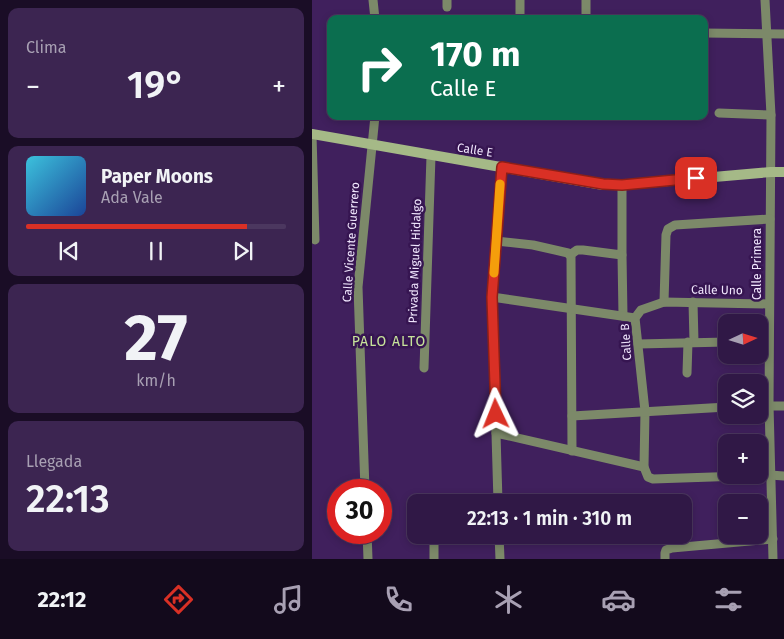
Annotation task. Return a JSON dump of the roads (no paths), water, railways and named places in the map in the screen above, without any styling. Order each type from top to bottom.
[{"type":"main road","name":"Calle E","points":[[312,135],[603,184],[622,185],[784,172]]},
{"type":"street","points":[[373,0],[375,15]]},
{"type":"street","points":[[520,0],[520,15]]},
{"type":"street","points":[[586,0],[586,15]]},
{"type":"street","name":"Calle Primera","points":[[765,0],[771,115],[769,343],[766,374]]},
{"type":"street","points":[[708,33],[784,34]]},
{"type":"street","points":[[719,113],[771,115]]},
{"type":"street","name":"Calle Vicente Guerrero","points":[[365,479],[358,287],[374,120]]},
{"type":"street","points":[[312,135],[315,240]]},
{"type":"street","name":"Privada Miguel Hidalgo","points":[[424,368],[432,156]]},
{"type":"street","points":[[498,494],[492,297],[502,167]]},
{"type":"street","points":[[622,185],[623,316]]},
{"type":"street","points":[[664,302],[666,235],[668,229],[675,225],[770,219]]},
{"type":"street","points":[[496,241],[533,244],[570,255]]},
{"type":"street","points":[[570,255],[577,250],[582,250],[622,255]]},
{"type":"street","points":[[570,255],[572,450]]},
{"type":"street","points":[[492,297],[635,318]]},
{"type":"street","name":"Calle Uno","points":[[664,302],[769,304]]},
{"type":"street","name":"Calle B","points":[[644,467],[645,411],[635,318],[641,310],[664,302]]},
{"type":"street","points":[[687,373],[693,302]]},
{"type":"street","points":[[638,344],[718,342]]},
{"type":"street","points":[[768,405],[784,406]]},
{"type":"street","points":[[572,416],[718,407]]},
{"type":"street","name":"Calle Primera","points":[[766,424],[774,559]]},
{"type":"street","points":[[496,433],[644,467],[648,477],[653,479],[784,476]]},
{"type":"street","points":[[666,559],[666,550],[672,548],[773,539]]},
{"type":"street","points":[[367,544],[368,559]]},
{"type":"street","points":[[434,544],[434,559]]},
{"type":"street","points":[[499,544],[500,559]]},
{"type":"district","name":"PALO ALTO","points":[[389,341]]}]
